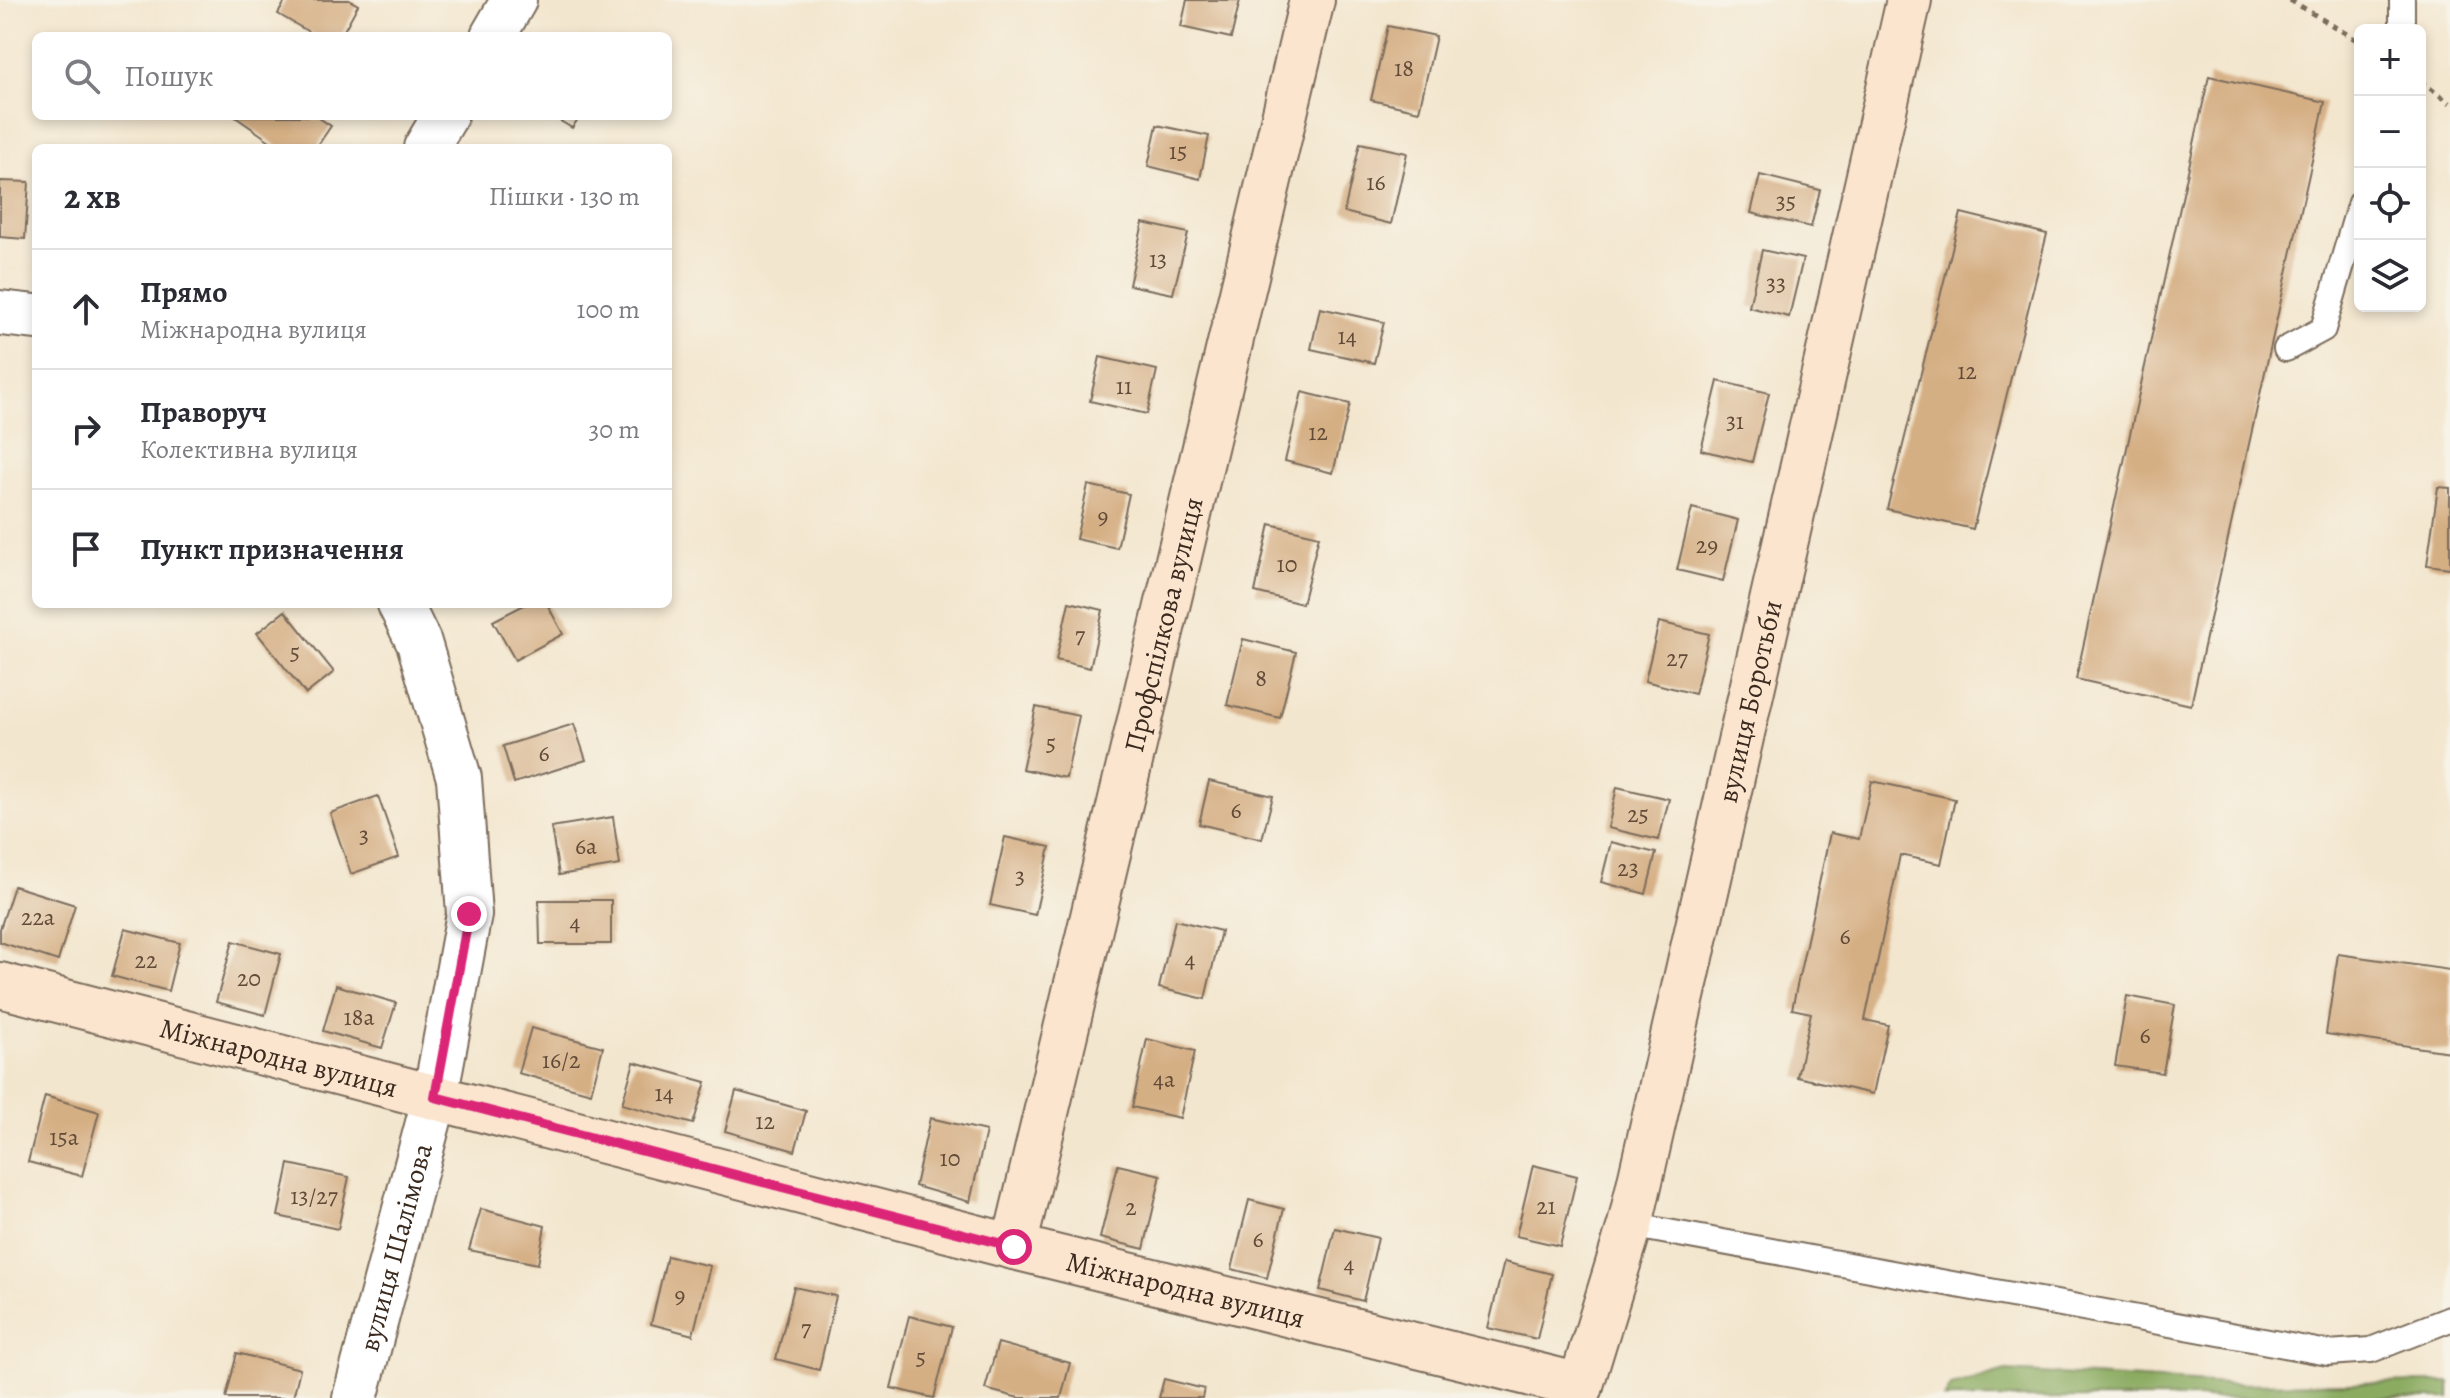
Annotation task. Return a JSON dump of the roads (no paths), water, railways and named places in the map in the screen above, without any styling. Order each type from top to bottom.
[{"type":"street","points":[[495,32],[514,0]]},
{"type":"street","name":"Профспілкова вулиця","points":[[1014,1247],[1312,0]]},
{"type":"street","name":"вулиця Боротьби","points":[[1579,1392],[1630,1225],[1909,0]]},
{"type":"street","points":[[428,144],[443,120]]},
{"type":"street","points":[[0,313],[32,317]]},
{"type":"street","name":"вулиця Шалімова","points":[[355,1398],[435,1097],[469,914],[459,778],[419,643],[402,608]]},
{"type":"street","name":"Міжнародна вулиця","points":[[0,985],[1579,1392]]},
{"type":"lane","points":[[2402,0],[2402,24]]},
{"type":"lane","points":[[2286,349],[2323,329],[2354,223]]},
{"type":"lane","points":[[1630,1225],[2328,1353],[2371,1350],[2450,1319]]}]
